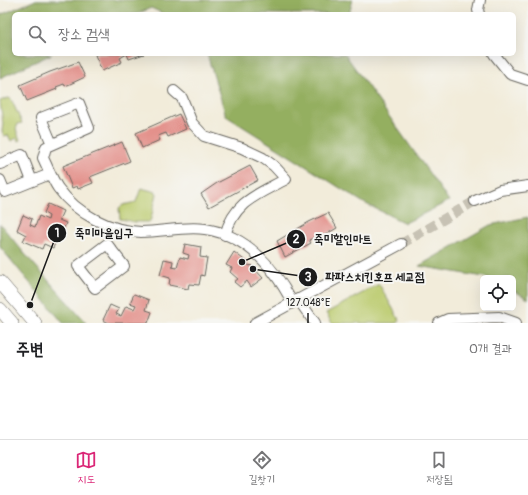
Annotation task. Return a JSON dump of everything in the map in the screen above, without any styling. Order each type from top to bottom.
[{"type":"street","points":[[478,12],[480,0]]},
{"type":"street","points":[[496,56],[510,74],[528,80]]},
{"type":"street","points":[[174,91],[182,98],[192,123],[204,136],[242,148],[264,158],[286,179],[256,195],[242,205],[231,219],[226,235]]},
{"type":"street","points":[[52,144],[41,118],[78,103],[89,128],[46,147],[43,158],[50,174],[61,192],[78,209],[104,224],[123,230],[141,232],[188,228],[206,229],[232,237],[248,247],[264,261],[295,301],[315,323]]},
{"type":"street","points":[[0,164],[22,155],[32,181]]},
{"type":"street","points":[[0,180],[5,192],[50,174]]},
{"type":"street","points":[[475,201],[500,190],[528,186]]},
{"type":"street","points":[[107,244],[124,266],[95,288],[78,266],[107,244],[114,227]]},
{"type":"street","points":[[255,323],[401,244]]},
{"type":"street","points":[[0,282],[36,323]]},
{"type":"street","points":[[0,309],[12,323]]},
{"type":"street","points":[[439,323],[448,319],[499,317],[516,323]]},
{"type":"green space","points":[[36,0],[353,0],[350,12],[160,12],[151,8],[142,12],[12,12],[12,56],[48,56],[0,78],[0,15]]},
{"type":"green space","points":[[208,56],[346,56],[449,201],[405,223],[364,203],[226,116]]},
{"type":"green space","points":[[8,98],[11,99],[22,123],[18,124],[16,129],[20,140],[18,141],[17,138],[11,141],[8,135],[4,136],[2,131],[3,124],[0,101]]},
{"type":"green space","points":[[141,188],[156,192],[157,194],[150,222],[135,222],[120,219],[119,208],[123,205],[136,202]]},
{"type":"green space","points":[[528,217],[528,299],[516,292],[516,275],[480,275],[480,276],[419,266],[490,225]]},
{"type":"green space","points":[[0,224],[86,323],[63,323],[0,247]]},
{"type":"green space","points":[[379,284],[400,321],[397,323],[332,323],[326,313]]},
{"type":"building","points":[[95,56],[124,56],[120,58],[122,62],[102,71]]},
{"type":"building","points":[[128,56],[138,56],[129,59]]},
{"type":"building","points":[[78,62],[85,77],[65,86],[64,84],[56,87],[57,89],[27,101],[20,85]]},
{"type":"building","points":[[179,114],[186,129],[168,137],[166,133],[158,136],[160,140],[142,148],[136,133]]},
{"type":"building","points":[[122,142],[130,161],[90,177],[93,183],[78,189],[77,186],[72,188],[63,166]]},
{"type":"building","points":[[250,166],[258,180],[209,207],[201,194],[217,183]]},
{"type":"building","points":[[48,204],[63,211],[59,220],[66,223],[59,240],[57,239],[53,248],[44,244],[42,249],[23,241],[26,235],[17,230],[23,215],[32,219],[30,225],[35,227],[39,216],[48,220],[49,216],[44,213]]},
{"type":"building","points":[[328,213],[337,228],[318,239],[317,236],[309,240],[311,243],[285,257],[277,241],[309,222]]},
{"type":"building","points":[[185,244],[201,247],[200,257],[207,258],[204,276],[201,275],[199,285],[189,284],[188,289],[169,285],[170,278],[160,275],[164,259],[173,261],[172,267],[177,268],[180,257],[188,259],[189,255],[183,253]]},
{"type":"building","points":[[234,252],[248,263],[247,264],[250,266],[251,265],[263,278],[251,287],[247,281],[240,287],[234,282],[238,279],[230,272],[232,268],[226,265]]},
{"type":"building","points":[[134,294],[149,300],[146,310],[152,312],[148,323],[109,323],[103,320],[110,305],[119,309],[116,314],[121,316],[126,306],[134,309],[136,305],[130,303]]},
{"type":"tunnel","points":[[401,244],[475,201]]},
{"type":"place","name":"죽미할인마트","points":[[242,262]]},
{"type":"place","name":"파파스치킨호프 세교점","points":[[253,269]]},
{"type":"place","name":"죽미마을입구","points":[[30,305]]}]
